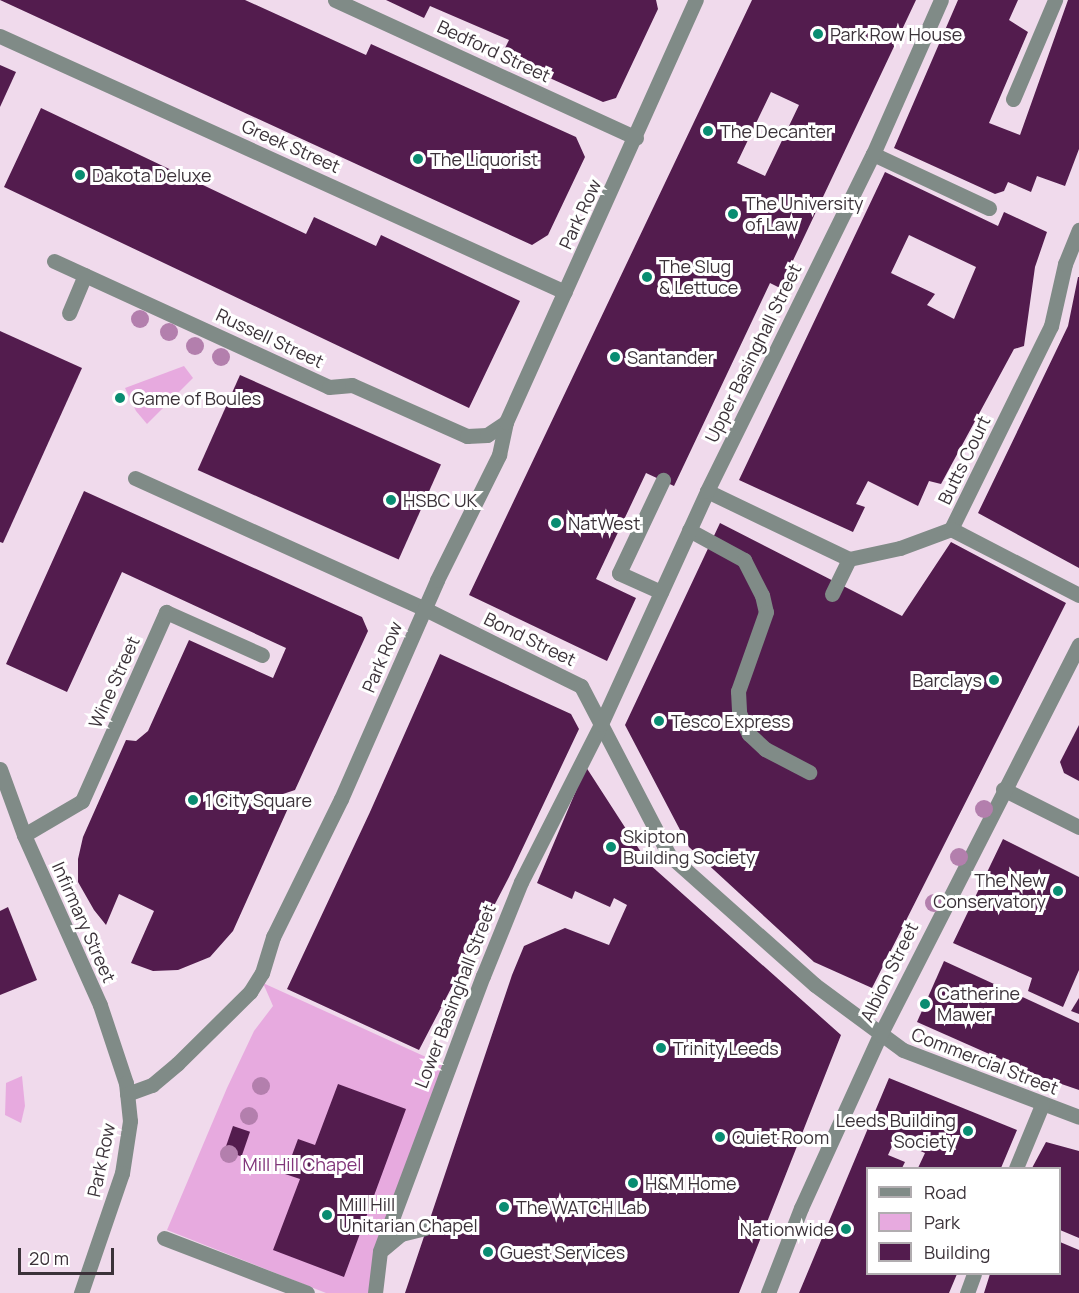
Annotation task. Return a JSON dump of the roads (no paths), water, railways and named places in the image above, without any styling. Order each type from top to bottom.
[{"type":"street","name":"Bedford Street","points":[[335,0],[636,138]]},
{"type":"street","name":"Park Row","points":[[81,1293],[122,1173],[130,1121],[127,1094],[152,1085],[177,1064],[250,992],[262,973],[273,937],[340,799],[425,609],[499,455],[506,422],[636,138],[696,0]]},
{"type":"street","name":"Upper Basinghall Street","points":[[601,724],[707,491],[873,154],[941,0]]},
{"type":"street","points":[[1013,99],[1054,0]]},
{"type":"street","name":"Greek Street","points":[[0,36],[565,292]]},
{"type":"street","points":[[873,154],[989,208]]},
{"type":"street","name":"Butts Court","points":[[849,559],[900,548],[951,529],[1051,326],[1065,264],[1079,230]]},
{"type":"street","name":"Russell Street","points":[[54,261],[329,387],[352,384],[467,436],[487,435],[506,422]]},
{"type":"street","points":[[69,313],[85,275]]},
{"type":"street","name":"Bond Street","points":[[135,478],[425,609],[581,686],[669,855],[815,984],[879,1035]]},
{"type":"street","points":[[661,592],[619,573],[663,480]]},
{"type":"street","points":[[707,491],[849,559],[831,594]]},
{"type":"street","points":[[951,529],[1079,595]]},
{"type":"street","points":[[689,530],[744,560],[762,595],[766,612],[738,690],[739,713],[749,734],[765,749],[808,772]]},
{"type":"street","name":"Wine Street","points":[[24,835],[82,801],[166,612],[262,655]]},
{"type":"street","name":"Albion Street","points":[[768,1293],[801,1208],[879,1035],[1077,648]]},
{"type":"street","name":"Lower Basinghall Street","points":[[375,1293],[380,1251],[517,892],[601,724]]},
{"type":"street","name":"Infirmary Street","points":[[0,769],[24,835],[100,1005],[118,1053],[127,1094]]},
{"type":"street","points":[[1003,789],[1079,827]]},
{"type":"street","name":"Commercial Street","points":[[879,1035],[903,1050],[1042,1105],[1079,1117]]},
{"type":"street","points":[[1016,1167],[1042,1105]]},
{"type":"street","points":[[380,1251],[401,1234],[425,1228]]},
{"type":"street","points":[[164,1238],[308,1293]]},
{"type":"street","points":[[967,1293],[974,1275]]},
{"type":"place","name":"Park Row House","points":[[818,34]]},
{"type":"place","name":"The Decanter","points":[[708,131]]},
{"type":"place","name":"The Liquorist","points":[[418,159]]},
{"type":"place","name":"Dakota Deluxe","points":[[80,175]]},
{"type":"place","name":"The University of Law","points":[[733,214]]},
{"type":"place","name":"The Slug & Lettuce","points":[[647,277]]},
{"type":"place","name":"Santander","points":[[615,357]]},
{"type":"place","name":"Game of Boules","points":[[120,398]]},
{"type":"place","name":"HSBC UK","points":[[391,500]]},
{"type":"place","name":"NatWest","points":[[556,523]]},
{"type":"place","name":"Barclays","points":[[994,680]]},
{"type":"place","name":"Tesco Express","points":[[659,721]]},
{"type":"place","name":"1 City Square","points":[[193,800]]},
{"type":"place","name":"Skipton Building Society","points":[[611,847]]},
{"type":"place","name":"The New Conservatory","points":[[1058,891]]},
{"type":"place","name":"Catherine Mawer","points":[[925,1004]]},
{"type":"place","name":"Trinity Leeds","points":[[661,1048]]},
{"type":"place","name":"Leeds Building Society","points":[[968,1131]]},
{"type":"place","name":"Quiet Room","points":[[720,1137]]},
{"type":"place","name":"H&M Home","points":[[633,1183]]},
{"type":"place","name":"The WATCH Lab","points":[[504,1207]]},
{"type":"place","name":"Mill Hill Unitarian Chapel","points":[[327,1215]]},
{"type":"place","name":"Nationwide","points":[[846,1229]]},
{"type":"place","name":"Guest Services","points":[[488,1252]]},
{"type":"park label","name":"Mill Hill Chapel","points":[[302,1164]]}]
